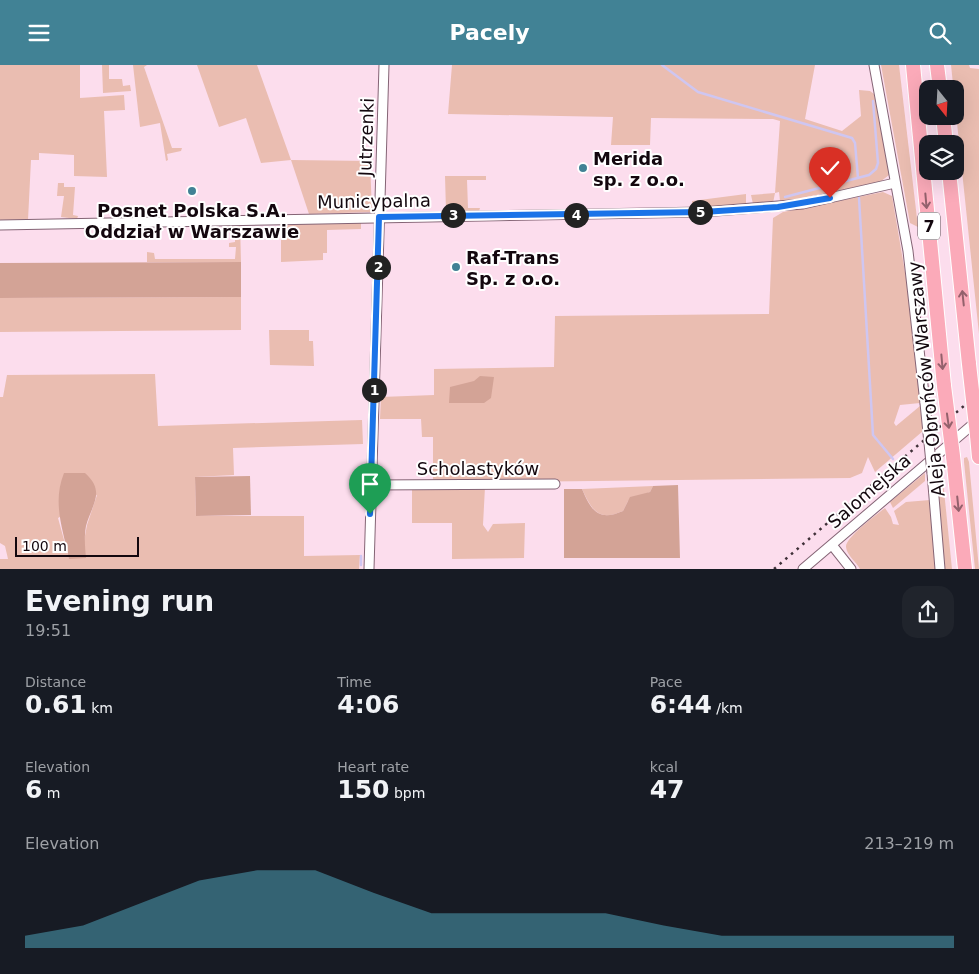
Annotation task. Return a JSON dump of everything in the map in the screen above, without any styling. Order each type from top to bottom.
[{"type":"main road","name":"Aleja Obrońców Warszawy","points":[[913,65],[944,386],[965,569]]},
{"type":"main road","points":[[937,65],[939,80]]},
{"type":"main road","name":"7","points":[[950,180],[979,457]]},
{"type":"street","name":"Jutrzenki","points":[[369,569],[384,65]]},
{"type":"street","points":[[874,65],[911,279],[925,403],[940,569]]},
{"type":"street","name":"Municypalna","points":[[0,225],[703,212],[803,204],[895,183]]},
{"type":"street","name":"Salomejska","points":[[803,569],[979,419]]},
{"type":"street","name":"Scholastyków","points":[[371,485],[555,484]]},
{"type":"street","points":[[832,545],[851,569]]},
{"type":"shaded area","points":[[0,65],[80,65],[80,98],[124,95],[125,110],[104,111],[107,177],[74,176],[74,155],[39,153],[39,160],[31,160],[28,220],[0,220]]},
{"type":"shaded area","points":[[102,65],[109,65],[109,79],[122,79],[123,86],[130,85],[131,91],[103,93]]},
{"type":"shaded area","points":[[133,65],[147,65],[144,67],[172,148],[182,148],[181,151],[167,154],[168,160],[166,161],[160,123],[140,127]]},
{"type":"shaded area","points":[[197,65],[257,65],[291,160],[261,163],[246,118],[219,127]]},
{"type":"shaded area","points":[[452,65],[815,65],[805,119],[842,131],[861,116],[859,90],[870,91],[874,94],[890,170],[889,175],[880,182],[782,202],[780,201],[779,192],[775,193],[780,121],[773,119],[651,118],[650,145],[611,145],[613,117],[448,114]]},
{"type":"shaded area","points":[[881,65],[899,65],[918,227],[910,223]]},
{"type":"shaded area","points":[[951,65],[969,65],[970,68],[979,69],[979,334],[963,180],[964,135],[958,135],[957,125],[964,125],[964,80],[953,80]]},
{"type":"shaded area","points":[[291,160],[370,161],[372,212],[309,214]]},
{"type":"shaded area","points":[[445,176],[486,176],[486,180],[467,180],[468,208],[480,208],[479,211],[446,211]]},
{"type":"shaded area","points":[[58,183],[64,183],[64,187],[75,187],[73,215],[78,216],[77,219],[61,217],[64,196],[57,196]]},
{"type":"shaded area","points":[[883,192],[892,196],[908,290],[920,403],[900,405],[894,423],[896,426],[920,406],[923,431],[875,472],[868,457],[862,473],[850,478],[433,483],[433,437],[422,437],[421,419],[380,419],[381,397],[434,395],[434,369],[554,367],[555,316],[769,314],[773,218],[783,212]]},
{"type":"shaded area","points":[[775,193],[773,203],[753,204],[751,195]]},
{"type":"shaded area","points":[[746,194],[746,204],[692,210],[692,201]]},
{"type":"shaded area","points":[[361,222],[361,229],[327,230],[327,253],[323,253],[323,260],[281,262],[281,223]]},
{"type":"shaded area","points":[[228,223],[240,223],[241,262],[147,262],[147,252],[154,253],[155,259],[235,259],[236,247],[229,247],[229,243],[235,242],[235,231],[225,229]]},
{"type":"shaded area","points":[[241,262],[241,297],[0,298],[0,263]]},
{"type":"shaded area","points":[[241,297],[241,330],[0,332],[0,298]]},
{"type":"shaded area","points":[[269,330],[309,330],[309,341],[313,341],[314,366],[270,365]]},
{"type":"shaded area","points":[[155,374],[158,426],[362,420],[363,444],[233,448],[234,475],[195,477],[196,516],[304,516],[304,556],[360,555],[359,569],[0,569],[0,559],[8,559],[5,546],[0,543],[0,397],[3,397],[7,375]],"holes":[[[97,495],[84,541],[69,558],[58,518]]]},
{"type":"shaded area","points":[[480,376],[494,377],[491,398],[484,403],[449,403],[450,387],[474,381]]},
{"type":"shaded area","points":[[967,457],[979,569],[975,569],[964,462],[964,458]]},
{"type":"shaded area","points":[[942,471],[952,569],[945,569],[937,472]]},
{"type":"shaded area","points":[[64,473],[85,473],[95,486],[96,498],[85,530],[86,558],[69,559],[59,505],[59,495]]},
{"type":"shaded area","points":[[925,473],[925,481],[893,508],[890,502]]},
{"type":"shaded area","points":[[250,476],[251,515],[196,516],[195,477]]},
{"type":"shaded area","points":[[678,485],[680,558],[564,558],[564,489],[582,489],[592,508],[596,512],[607,515],[623,511],[630,497],[650,492],[653,486]]},
{"type":"shaded area","points":[[653,486],[650,492],[628,501],[623,511],[607,515],[597,512],[593,508],[582,489]]},
{"type":"shaded area","points":[[412,487],[485,487],[483,525],[488,532],[493,524],[525,523],[524,558],[452,559],[452,523],[412,523]]},
{"type":"shaded area","points":[[930,500],[935,569],[860,569],[848,553],[846,547],[856,532],[885,508],[893,524],[899,525],[894,511],[906,502]]},
{"type":"waterway","points":[[662,65],[698,92],[852,138],[855,143],[858,178]]},
{"type":"waterway","points":[[785,197],[869,175],[876,169],[878,163],[873,101]]},
{"type":"waterway","points":[[859,198],[873,435],[893,459]]},
{"type":"waterway","points":[[361,556],[361,565]]},
{"type":"railway","points":[[774,569],[979,393]]},
{"type":"place","name":"Merida sp. z o.o.","points":[[583,168]]},
{"type":"place","name":"Posnet Polska S.A. Oddział w Warszawie","points":[[192,191]]},
{"type":"place","name":"Raf-Trans Sp. z o.o.","points":[[456,267]]},
{"type":"route","points":[[370,514],[379,217],[703,212],[778,207],[830,198]]}]
